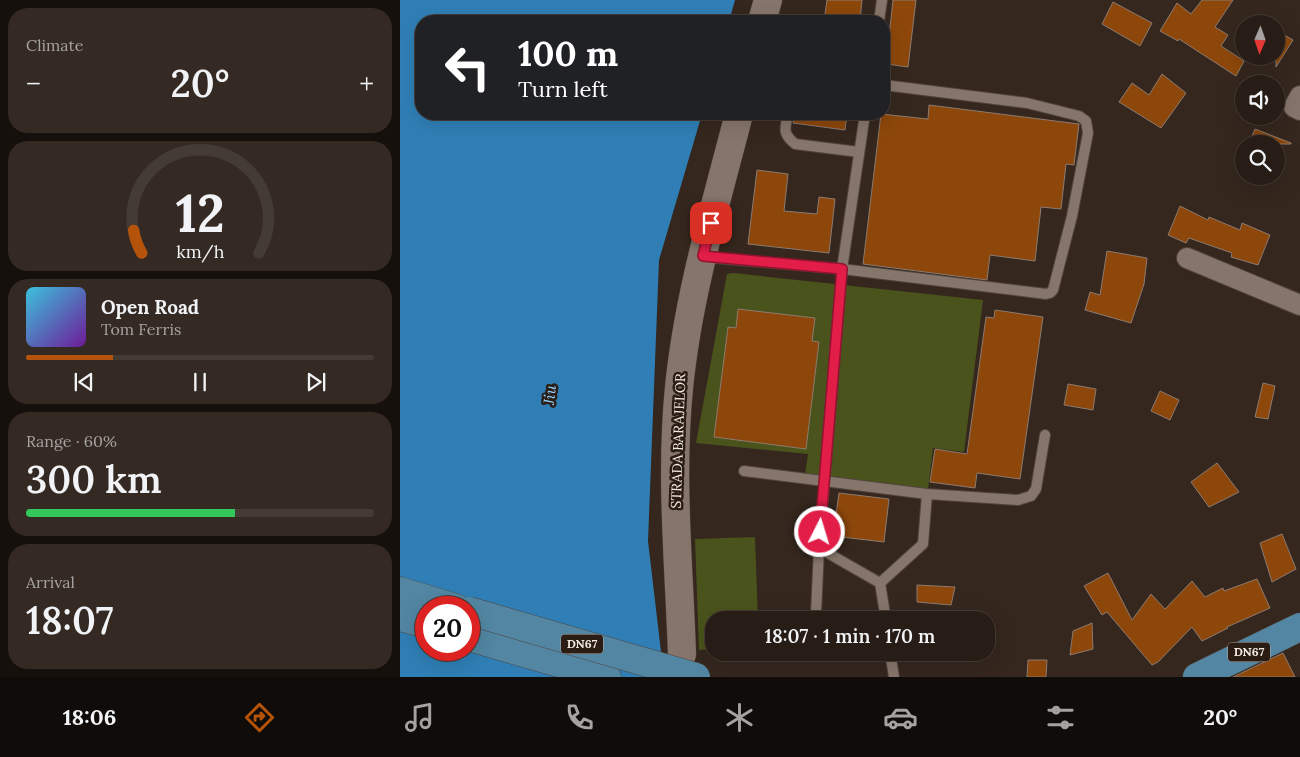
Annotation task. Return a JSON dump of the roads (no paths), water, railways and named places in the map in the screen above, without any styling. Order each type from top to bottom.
[{"type":"main road","points":[[764,15],[768,0]]},
{"type":"main road","name":"STRADA BARAJELOR","points":[[682,654],[674,473],[676,415],[687,329],[703,256],[737,120]]},
{"type":"main road","points":[[400,591],[416,596]]},
{"type":"main road","name":"DN67","points":[[480,614],[696,677]]},
{"type":"main road","points":[[400,616],[415,621]]},
{"type":"main road","name":"DN67","points":[[1197,677],[1300,627]]},
{"type":"main road","name":"DN67","points":[[480,640],[607,677]]},
{"type":"street","points":[[1300,96],[1294,107],[1300,110]]},
{"type":"street","points":[[1187,258],[1300,305]]},
{"type":"lane","points":[[880,15],[882,0]]},
{"type":"lane","points":[[703,256],[842,269],[1050,293],[1053,290],[1072,216],[1088,133],[1086,121],[1079,116],[1027,103],[890,87]]},
{"type":"lane","points":[[786,120],[784,130],[788,138],[795,144],[859,152]]},
{"type":"lane","points":[[816,611],[818,548],[842,269],[864,120]]},
{"type":"lane","points":[[744,470],[927,494],[1018,500],[1032,496],[1036,489],[1045,435]]},
{"type":"lane","points":[[880,583],[923,544],[927,494]]},
{"type":"lane","points":[[818,548],[880,583],[885,611]]},
{"type":"lane","points":[[891,661],[894,677]]},
{"type":"water","name":"Jiu","points":[[400,0],[735,0],[731,15],[415,15],[415,120],[700,120],[659,260],[648,541],[661,652],[658,677],[400,677]]}]
